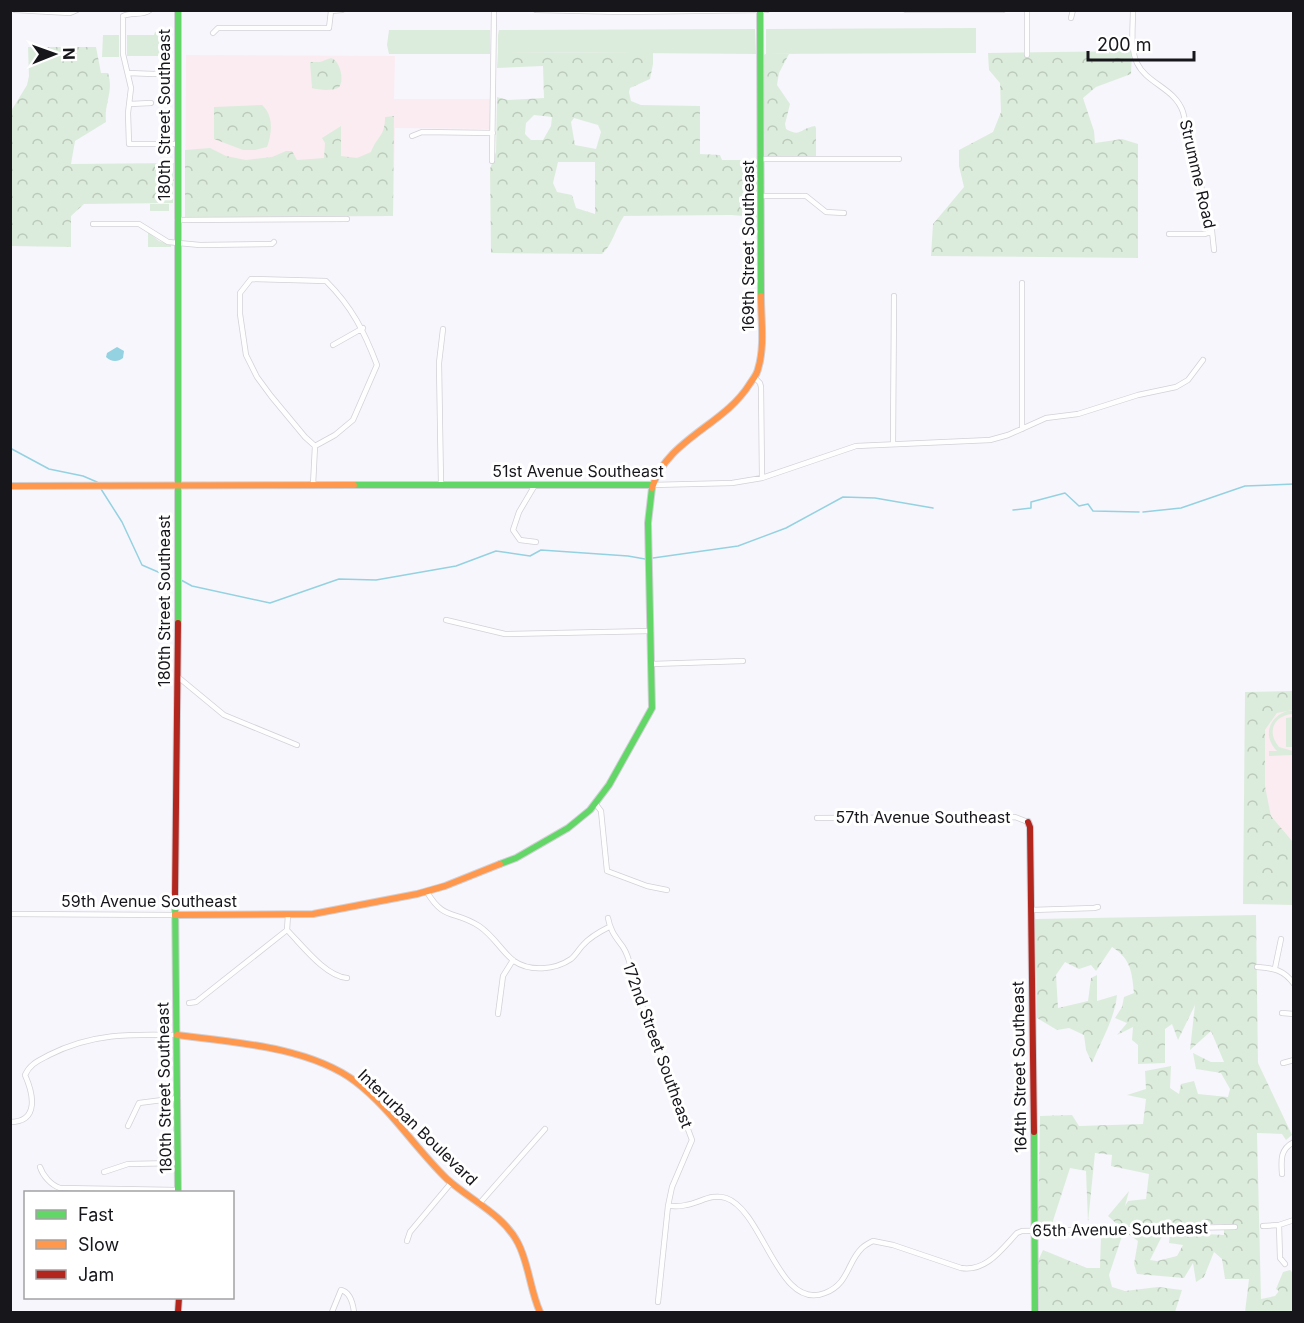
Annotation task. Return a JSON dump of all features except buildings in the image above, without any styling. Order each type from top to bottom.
[{"type":"street","points":[[15,10],[31,13],[77,11]]},
{"type":"street","name":"180th Street Southeast","points":[[178,10],[178,676],[175,915],[178,1191]]},
{"type":"street","points":[[213,33],[218,28],[329,28],[331,11],[342,10]]},
{"type":"street","points":[[492,161],[494,10]]},
{"type":"street","points":[[536,10],[767,10]]},
{"type":"street","points":[[906,10],[1002,10]]},
{"type":"street","points":[[1027,10],[1027,55]]},
{"type":"street","points":[[1071,18],[1073,10]]},
{"type":"street","name":"Strumme Road","points":[[1133,10],[1136,60],[1141,69],[1180,102],[1212,231],[1214,250]]},
{"type":"street","points":[[150,11],[123,16],[123,54],[131,88],[128,113],[129,144],[178,144]]},
{"type":"street","name":"169th Street Southeast","points":[[760,11],[761,352],[755,378],[760,383],[762,478]]},
{"type":"street","points":[[129,73],[166,72]]},
{"type":"street","points":[[130,104],[151,104]]},
{"type":"street","points":[[412,135],[422,132],[493,133]]},
{"type":"street","points":[[761,159],[899,159]]},
{"type":"street","points":[[761,196],[806,196],[826,212],[844,213]]},
{"type":"street","points":[[177,220],[347,219]]},
{"type":"street","points":[[93,224],[139,224],[161,240],[177,242],[218,245],[272,244],[274,242]]},
{"type":"street","points":[[1169,234],[1205,234],[1212,231]]},
{"type":"street","points":[[251,279],[326,281],[342,297],[363,328],[377,365],[371,381],[353,420],[335,435],[315,446],[271,396],[246,355],[241,325],[240,293],[251,279]]},
{"type":"street","points":[[1022,283],[1022,429]]},
{"type":"street","points":[[893,444],[894,296]]},
{"type":"street","points":[[333,345],[363,328]]},
{"type":"street","points":[[441,485],[439,363],[443,329]]},
{"type":"street","name":"51st Avenue Southeast","points":[[10,486],[732,483],[762,478],[856,446],[973,442],[1008,435],[1046,418],[1078,414],[1181,384],[1194,374],[1203,360]]},
{"type":"street","points":[[652,485],[678,448],[734,405],[755,378]]},
{"type":"street","points":[[313,485],[315,446]]},
{"type":"street","points":[[535,485],[519,512],[513,530],[520,540],[536,542]]},
{"type":"street","name":"59th Avenue Southeast","points":[[10,914],[320,914],[427,892],[516,858],[568,828],[596,803],[652,708],[648,509],[652,485]]},
{"type":"street","points":[[446,620],[505,634],[651,631]]},
{"type":"street","points":[[652,664],[743,661]]},
{"type":"street","points":[[178,676],[224,716],[297,745]]},
{"type":"street","points":[[596,803],[601,811],[607,871],[647,886],[667,890]]},
{"type":"street","name":"57th Avenue Southeast","points":[[817,818],[1015,817],[1028,822]]},
{"type":"street","name":"164th Street Southeast","points":[[1028,822],[1030,827],[1035,1312]]},
{"type":"street","points":[[427,892],[441,911],[471,921],[486,931],[513,960],[527,967],[552,968],[572,958],[584,944],[609,927]]},
{"type":"street","points":[[1031,910],[1094,909],[1098,907]]},
{"type":"street","points":[[189,1003],[196,1002],[287,930],[288,915]]},
{"type":"street","name":"172nd Street Southeast","points":[[608,918],[609,927],[620,943],[631,969],[634,984],[692,1140],[672,1187],[668,1206]]},
{"type":"street","points":[[287,930],[327,970],[338,977],[347,978]]},
{"type":"street","points":[[1275,968],[1281,939]]},
{"type":"street","points":[[498,1014],[503,976],[513,960]]},
{"type":"street","points":[[1257,967],[1275,968],[1283,972],[1293,984]]},
{"type":"street","points":[[1282,1013],[1293,1014]]},
{"type":"street","points":[[10,1122],[23,1120],[34,1102],[32,1090],[25,1075],[30,1066],[38,1061],[67,1047],[98,1037],[136,1034],[177,1035]]},
{"type":"street","name":"Interurban Boulevard","points":[[177,1035],[236,1044],[317,1062],[356,1082],[451,1183],[507,1227],[517,1241],[525,1261],[540,1312]]},
{"type":"street","points":[[1282,1063],[1293,1060]]},
{"type":"street","points":[[128,1126],[139,1103],[178,1098]]},
{"type":"street","points":[[480,1204],[545,1129]]},
{"type":"street","points":[[1282,1174],[1283,1151],[1293,1142]]},
{"type":"street","points":[[104,1172],[128,1164],[178,1163]]},
{"type":"street","points":[[40,1167],[42,1174],[60,1188],[178,1191]]},
{"type":"street","points":[[407,1240],[410,1232],[451,1183]]},
{"type":"street","name":"65th Avenue Southeast","points":[[668,1206],[685,1206],[714,1196],[727,1199],[739,1206],[788,1282],[798,1292],[810,1296],[823,1294],[833,1288],[843,1279],[860,1249],[873,1241],[893,1245],[971,1270],[991,1260],[1017,1233],[1022,1231],[1235,1227]]},
{"type":"street","points":[[658,1302],[668,1206]]},
{"type":"street","points":[[1263,1226],[1279,1225],[1293,1220]]},
{"type":"street","points":[[1279,1225],[1280,1258],[1285,1264]]},
{"type":"street","points":[[332,1312],[341,1290],[349,1296],[354,1312]]},
{"type":"shaded area","points":[[186,55],[395,56],[394,99],[491,99],[490,129],[395,128],[393,216],[185,217]]},
{"type":"shaded area","points":[[1293,710],[1293,842],[1271,816],[1265,786],[1265,730],[1277,713]]},
{"type":"green space","points":[[976,28],[976,53],[766,54],[766,29]]},
{"type":"green space","points":[[755,29],[756,54],[498,52],[499,30]]},
{"type":"green space","points":[[389,30],[490,30],[490,54],[389,54],[387,45]]},
{"type":"green space","points":[[155,32],[172,32],[168,44],[168,56],[127,56],[127,35],[154,35]]},
{"type":"green space","points":[[103,35],[119,35],[119,57],[102,57]]},
{"type":"green space","points":[[28,47],[96,47],[101,73],[108,73],[110,80],[106,122],[75,141],[71,164],[174,163],[173,203],[84,204],[71,216],[71,247],[11,246],[11,111],[27,85]]},
{"type":"green space","points":[[1132,51],[1131,74],[1096,87],[1083,98],[1094,131],[1095,143],[1122,139],[1138,144],[1138,258],[931,256],[933,224],[964,187],[959,166],[959,150],[993,132],[1001,112],[1000,83],[989,70],[988,53]]},
{"type":"green space","points":[[498,52],[653,53],[650,79],[630,88],[631,101],[641,105],[700,106],[700,154],[720,155],[722,160],[757,160],[757,217],[731,215],[624,216],[609,246],[602,254],[491,253],[490,169],[496,152],[497,97],[508,100],[544,98],[543,66],[497,68]],"holes":[[[534,115],[552,117],[551,126],[543,140],[531,140],[525,134],[526,123]],[[574,118],[598,125],[601,132],[596,149],[575,145],[571,122]],[[558,162],[595,162],[595,214],[576,208],[572,195],[557,192],[553,183]]]},
{"type":"green space","points":[[789,54],[779,73],[777,85],[790,104],[786,129],[798,133],[815,126],[816,156],[765,156],[763,55]]},
{"type":"green space","points":[[331,58],[339,67],[340,85],[332,90],[312,88],[310,62],[320,62]]},
{"type":"green space","points":[[262,105],[269,114],[271,125],[267,147],[243,150],[214,139],[214,107]]},
{"type":"green space","points":[[394,116],[393,216],[185,217],[185,150],[210,148],[226,156],[246,160],[272,157],[286,151],[292,151],[297,160],[324,158],[325,143],[322,138],[341,126],[341,156],[357,158],[371,152],[382,133],[385,117]]},
{"type":"green space","points":[[150,204],[169,204],[169,211],[150,211]]},
{"type":"green space","points":[[148,232],[159,241],[171,245],[171,247],[148,247]]},
{"type":"green space","points":[[1293,691],[1293,710],[1277,713],[1265,730],[1265,786],[1271,816],[1293,842],[1293,905],[1243,904],[1245,692]]},
{"type":"green space","points":[[1287,711],[1293,711],[1293,714],[1281,717],[1277,721],[1274,725],[1273,736],[1279,747],[1293,751],[1293,755],[1269,756],[1269,751],[1277,751],[1270,739],[1272,722]]},
{"type":"green space","points":[[1293,717],[1293,747],[1286,747],[1286,718]]},
{"type":"green space","points":[[1256,915],[1258,1063],[1292,1135],[1286,1140],[1282,1134],[1257,1133],[1261,1299],[1275,1296],[1279,1291],[1276,1289],[1283,1272],[1290,1270],[1293,1273],[1293,1312],[1245,1312],[1249,1279],[1225,1279],[1222,1259],[1214,1252],[1204,1277],[1196,1282],[1193,1263],[1184,1278],[1137,1274],[1134,1264],[1138,1241],[1128,1234],[1164,1232],[1150,1260],[1157,1261],[1177,1256],[1183,1245],[1169,1243],[1170,1232],[1224,1235],[1224,1224],[1119,1226],[1108,1216],[1129,1191],[1125,1206],[1128,1201],[1146,1199],[1149,1174],[1111,1166],[1112,1155],[1095,1153],[1088,1222],[1086,1171],[1070,1168],[1051,1227],[1038,1229],[1040,1116],[1072,1115],[1079,1126],[1143,1124],[1146,1099],[1127,1095],[1146,1089],[1145,1071],[1171,1066],[1170,1088],[1179,1094],[1181,1084],[1194,1081],[1198,1094],[1228,1097],[1230,1089],[1221,1073],[1196,1069],[1193,1053],[1211,1062],[1224,1062],[1211,1031],[1190,1050],[1195,1005],[1178,1040],[1172,1024],[1165,1029],[1165,1063],[1138,1064],[1138,1045],[1132,1040],[1133,1027],[1117,1035],[1127,1023],[1115,1018],[1122,1007],[1124,997],[1134,993],[1127,961],[1112,947],[1096,971],[1091,965],[1079,969],[1065,962],[1056,975],[1058,1008],[1088,1001],[1091,978],[1097,975],[1097,1001],[1117,995],[1111,1021],[1092,1063],[1086,1050],[1084,1035],[1069,1028],[1057,1030],[1037,1018],[1035,919]]},
{"type":"green space","points":[[1123,1233],[1109,1275],[1112,1287],[1125,1291],[1158,1287],[1182,1290],[1175,1312],[1039,1312],[1038,1261],[1043,1250],[1087,1268],[1100,1268],[1101,1234]]},
{"type":"water","points":[[117,347],[124,351],[123,358],[114,361],[106,357],[107,353]]},
{"type":"water","points":[[187,896],[206,897],[207,905],[188,904]]},
{"type":"waterway","points":[[10,448],[49,469],[83,476],[97,482]]},
{"type":"waterway","points":[[1143,512],[1181,508],[1245,486],[1294,484]]},
{"type":"waterway","points":[[101,489],[122,522],[142,565],[172,578]]},
{"type":"waterway","points":[[1013,510],[1031,508],[1031,502],[1065,493],[1079,506],[1088,504],[1093,511],[1139,512]]},
{"type":"waterway","points":[[653,558],[738,546],[786,528],[843,497],[875,498],[933,508]]},
{"type":"waterway","points":[[181,580],[192,586],[270,603],[339,579],[376,580],[456,566],[496,551],[530,556],[541,550],[645,559]]},
{"type":"traffic: fast","points":[[178,10],[178,623]]},
{"type":"traffic: fast","points":[[760,10],[761,296]]},
{"type":"traffic: fast","points":[[354,485],[652,485]]},
{"type":"traffic: fast","points":[[500,864],[516,858],[568,828],[590,810],[609,785],[652,708],[648,523],[652,488]]},
{"type":"traffic: fast","points":[[175,896],[178,1191]]},
{"type":"traffic: fast","points":[[1034,1132],[1035,1312]]},
{"type":"traffic: slow","points":[[652,488],[659,471],[670,457],[738,399],[756,375],[761,352],[761,296]]},
{"type":"traffic: slow","points":[[10,486],[354,485]]},
{"type":"traffic: slow","points":[[175,915],[313,914],[417,894],[445,886],[500,864]]},
{"type":"traffic: slow","points":[[177,1035],[246,1044],[294,1054],[337,1070],[356,1082],[392,1116],[447,1179],[495,1216],[512,1233],[522,1251],[540,1312]]},
{"type":"traffic: jam","points":[[175,896],[178,623]]},
{"type":"traffic: jam","points":[[1028,822],[1030,827],[1034,1132]]},
{"type":"traffic: jam","points":[[178,1312],[179,1299]]}]
